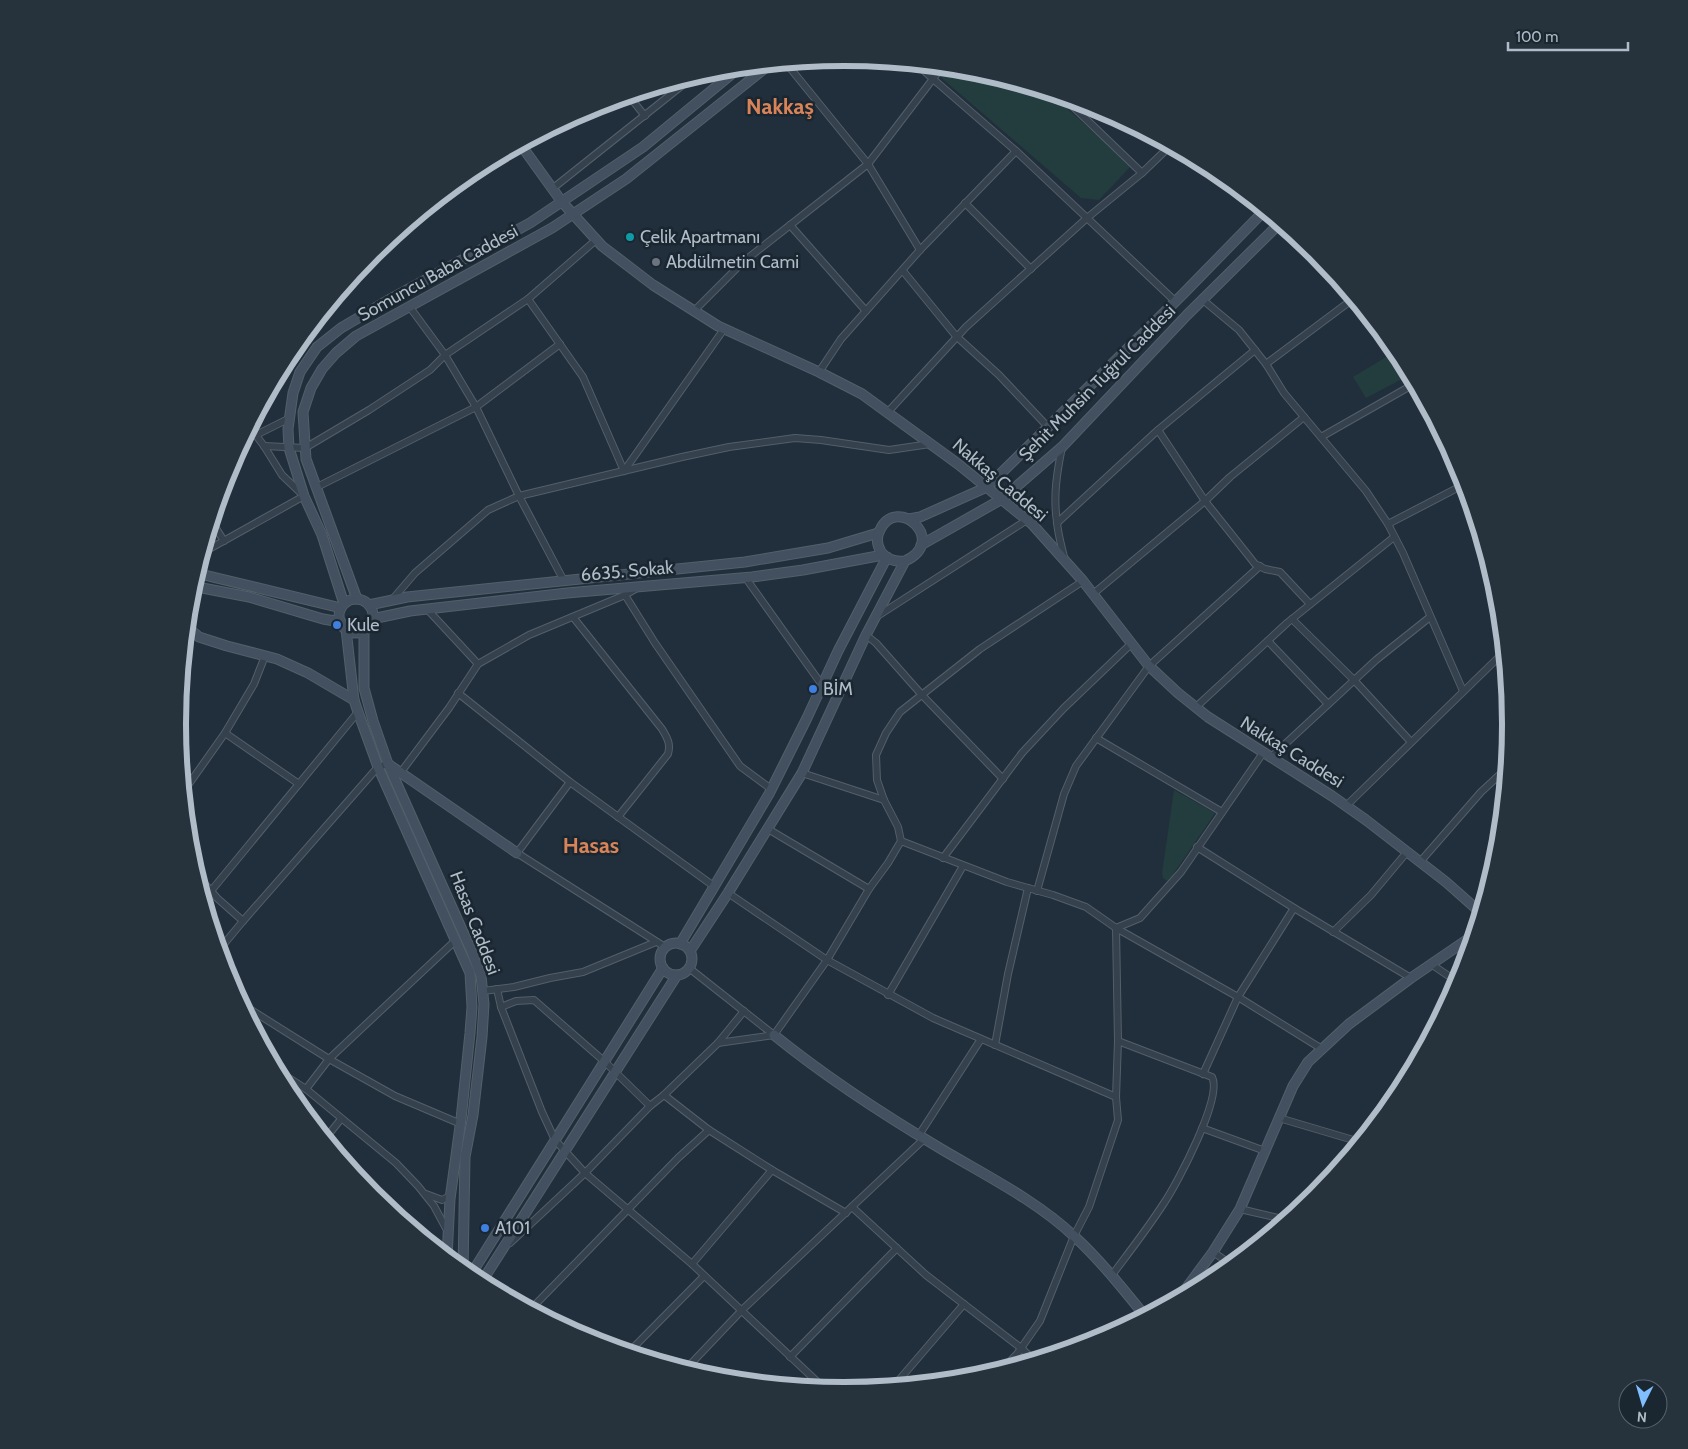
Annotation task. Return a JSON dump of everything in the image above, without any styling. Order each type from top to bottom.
[{"type":"main road","name":"Somuncu Baba Caddesi","points":[[357,599],[306,458],[303,412],[311,388],[322,369],[336,353],[356,336],[552,228],[626,179],[759,72]]},
{"type":"main road","name":"Somuncu Baba Caddesi","points":[[342,606],[322,535],[304,496],[289,448],[293,393],[300,372],[317,347],[341,328],[530,223],[562,202],[643,147],[726,78]]},
{"type":"main road","name":"Nakkaş Caddesi","points":[[524,149],[562,202],[602,246],[653,284],[724,329],[819,372],[862,394],[987,487],[1027,520],[1083,581],[1149,666],[1178,693],[1208,718],[1346,806],[1446,882],[1476,909]]},
{"type":"main road","name":"Şehit Muhsin Tuğrul Caddesi","points":[[909,519],[987,487],[1176,302],[1260,215]]},
{"type":"main road","name":"Şehit Muhsin Tuğrul Caddesi","points":[[921,545],[1002,499],[1062,447],[1275,228]]},
{"type":"main road","points":[[902,517],[909,519],[920,530],[921,545],[918,552],[912,558],[897,562],[885,556],[879,548],[877,541],[878,533],[881,526],[887,521],[902,517]]},
{"type":"main road","name":"6635. Sokak","points":[[369,605],[408,597],[745,562],[828,548],[878,533]]},
{"type":"main road","points":[[680,944],[771,789],[885,556]]},
{"type":"main road","name":"6635. Sokak","points":[[372,619],[427,609],[802,570],[885,556]]},
{"type":"main road","points":[[690,951],[802,774],[866,635],[905,561]]},
{"type":"main road","points":[[200,588],[249,597],[323,619],[355,632],[364,630],[371,623],[372,619],[373,614],[369,605],[357,599],[342,606],[203,575]]},
{"type":"main road","points":[[342,606],[339,617],[343,626]]},
{"type":"main road","name":"Hasas Caddesi","points":[[343,626],[354,700],[378,767],[470,973],[472,1007],[451,1191],[447,1250]]},
{"type":"main road","name":"Hasas Caddesi","points":[[364,630],[364,688],[372,721],[388,764],[481,976],[483,991],[482,1038],[465,1157],[463,1261]]},
{"type":"main road","points":[[192,632],[199,637],[227,646],[277,659],[308,673],[354,700]]},
{"type":"main road","points":[[388,764],[517,854]]},
{"type":"main road","points":[[1188,1286],[1213,1252],[1240,1209],[1293,1086],[1308,1062],[1349,1024],[1410,978],[1465,941]]},
{"type":"main road","points":[[672,944],[680,944],[690,951],[692,960],[690,968],[678,975],[669,974],[661,964],[660,955],[665,947],[672,944]]},
{"type":"main road","points":[[474,1269],[663,968]]},
{"type":"main road","points":[[485,1276],[678,975]]},
{"type":"main road","points":[[774,1035],[814,1067],[921,1137],[1033,1203],[1074,1236],[1112,1275],[1141,1312]]},
{"type":"street","points":[[791,69],[868,164],[920,250]]},
{"type":"street","points":[[924,71],[1016,150],[1176,302]]},
{"type":"street","points":[[694,311],[743,262],[868,164],[937,73]]},
{"type":"street","points":[[552,189],[680,88]]},
{"type":"street","points":[[633,101],[645,116]]},
{"type":"street","points":[[1074,108],[1142,173]]},
{"type":"street","points":[[819,372],[841,339],[920,250],[1016,150]]},
{"type":"street","points":[[887,413],[956,336],[1166,150]]},
{"type":"street","points":[[965,204],[1031,269]]},
{"type":"street","points":[[790,225],[866,311]]},
{"type":"street","points":[[264,446],[305,448],[369,410],[430,370],[445,355],[528,299],[596,240]]},
{"type":"street","points":[[903,271],[956,336],[999,376],[1048,427]]},
{"type":"street","points":[[528,299],[583,378],[624,471]]},
{"type":"street","points":[[1203,300],[1239,330],[1266,364],[1284,393],[1366,491],[1388,524],[1463,691]]},
{"type":"street","points":[[1266,364],[1349,302]]},
{"type":"street","points":[[409,306],[445,355],[476,407],[519,496],[564,581]]},
{"type":"street","points":[[624,471],[724,329]]},
{"type":"street","points":[[317,487],[476,407],[560,344]]},
{"type":"street","points":[[1057,523],[1158,430],[1255,350]]},
{"type":"street","points":[[1321,437],[1409,387]]},
{"type":"street","points":[[1093,594],[1205,501],[1230,477],[1304,417]]},
{"type":"street","points":[[210,548],[304,496],[282,474],[256,435],[290,418]]},
{"type":"street","points":[[1158,430],[1205,501],[1248,555],[1265,569],[1280,572],[1310,604]]},
{"type":"street","points":[[391,601],[415,572],[488,510],[519,496],[729,447],[795,438],[888,450],[930,444]]},
{"type":"street","points":[[1062,447],[1056,476],[1055,498],[1057,523],[1065,562]]},
{"type":"street","points":[[1388,524],[1458,488]]},
{"type":"street","points":[[875,618],[1027,520]]},
{"type":"street","points":[[216,528],[224,540]]},
{"type":"street","points":[[1196,708],[1292,619],[1394,536]]},
{"type":"street","points":[[1037,891],[1064,794],[1076,766],[1149,666],[1260,566]]},
{"type":"street","points":[[745,577],[822,685]]},
{"type":"street","points":[[718,1043],[774,1035],[827,960],[869,889],[901,841],[898,827],[884,800],[877,780],[876,755],[886,733],[900,712],[980,649],[1083,581]]},
{"type":"street","points":[[401,772],[449,708],[478,664],[529,635],[625,595],[640,586]]},
{"type":"street","points":[[625,595],[655,643],[740,766],[771,789]]},
{"type":"street","points":[[427,609],[478,664]]},
{"type":"street","points":[[573,617],[662,729],[669,741],[668,754],[618,818]]},
{"type":"street","points":[[1116,928],[1140,918],[1180,872],[1222,812],[1267,755],[1328,704],[1376,660],[1430,617]]},
{"type":"street","points":[[1292,619],[1354,680],[1411,742]]},
{"type":"street","points":[[866,635],[876,643],[922,695],[1002,779]]},
{"type":"street","points":[[1268,641],[1328,704]]},
{"type":"street","points":[[943,858],[1022,753],[1064,708],[1132,643]]},
{"type":"street","points":[[189,784],[225,732],[254,684],[265,656]]},
{"type":"street","points":[[1346,806],[1499,657]]},
{"type":"street","points":[[458,693],[570,782],[715,887]]},
{"type":"street","points":[[211,891],[358,712]]},
{"type":"street","points":[[225,732],[299,784]]},
{"type":"street","points":[[1096,738],[1222,812]]},
{"type":"street","points":[[224,944],[378,767],[388,764]]},
{"type":"street","points":[[802,774],[884,800]]},
{"type":"street","points":[[1420,862],[1481,792],[1500,774]]},
{"type":"street","points":[[1496,778],[1500,782]]},
{"type":"street","points":[[570,782],[517,854],[665,947]]},
{"type":"street","points":[[768,829],[869,889]]},
{"type":"street","points":[[901,841],[1007,882],[1086,908],[1116,928],[1238,997],[1322,1049]]},
{"type":"street","points":[[1198,848],[1410,978]]},
{"type":"street","points":[[1333,932],[1370,895],[1407,852]]},
{"type":"street","points":[[888,995],[963,866]]},
{"type":"street","points":[[206,885],[243,921]]},
{"type":"street","points":[[995,1045],[1008,974],[1028,888]]},
{"type":"street","points":[[728,893],[827,960],[888,995],[933,1018],[1116,1097]]},
{"type":"street","points":[[1203,1074],[1238,997],[1294,908]]},
{"type":"street","points":[[1009,1361],[1040,1321],[1074,1236],[1089,1207],[1118,1120],[1116,1097],[1118,1041],[1116,928]]},
{"type":"street","points":[[306,1089],[329,1059],[456,940]]},
{"type":"street","points":[[483,991],[497,988],[514,988],[550,978],[583,972],[656,942]]},
{"type":"street","points":[[1431,964],[1451,978]]},
{"type":"street","points":[[690,968],[774,1035]]},
{"type":"street","points":[[497,988],[501,1007],[542,1112],[555,1140],[564,1152],[585,1173],[692,1264],[817,1382]]},
{"type":"street","points":[[501,1007],[516,1001],[534,1000],[605,1062],[650,1106]]},
{"type":"street","points":[[251,1010],[329,1059],[395,1096],[460,1124]]},
{"type":"street","points":[[503,1249],[585,1173],[650,1106],[718,1043],[744,1011]]},
{"type":"street","points":[[691,1364],[742,1310],[846,1213],[921,1137],[980,1039]]},
{"type":"street","points":[[1112,1275],[1164,1203],[1191,1156],[1209,1108],[1214,1087],[1212,1077],[1118,1041]]},
{"type":"street","points":[[290,1078],[306,1089],[396,1163],[434,1206],[448,1233]]},
{"type":"street","points":[[664,1095],[710,1130],[772,1170],[846,1213]]},
{"type":"street","points":[[1279,1118],[1354,1140]]},
{"type":"street","points":[[329,1134],[342,1119]]},
{"type":"street","points":[[1202,1128],[1265,1151]]},
{"type":"street","points":[[535,1305],[678,1158],[710,1130]]},
{"type":"street","points":[[692,1264],[772,1170]]},
{"type":"street","points":[[423,1192],[442,1200],[448,1197],[451,1191]]},
{"type":"street","points":[[852,1207],[926,1275],[1029,1356]]},
{"type":"street","points":[[1240,1209],[1279,1218]]},
{"type":"street","points":[[790,1357],[897,1248]]},
{"type":"street","points":[[1213,1252],[1226,1261]]},
{"type":"street","points":[[633,1348],[704,1276]]},
{"type":"street","points":[[898,1380],[964,1304]]},
{"type":"green space","points":[[939,74],[972,79],[1061,103],[1131,166],[1099,200],[1081,198],[938,75]]},
{"type":"green space","points":[[1389,356],[1403,378],[1366,398],[1353,377]]},
{"type":"green space","points":[[1174,790],[1215,813],[1167,881],[1163,878],[1162,873]]},
{"type":"place","name":"Çelik Apartmanı","points":[[630,237]]},
{"type":"place","name":"Abdülmetin Cami","points":[[656,262]]},
{"type":"place","name":"Kule","points":[[337,625]]},
{"type":"place","name":"BİM","points":[[813,689]]},
{"type":"place","name":"A101","points":[[485,1228]]},
{"type":"district","name":"Nakkaş","points":[[780,106]]},
{"type":"district","name":"Hasas","points":[[591,845]]}]
